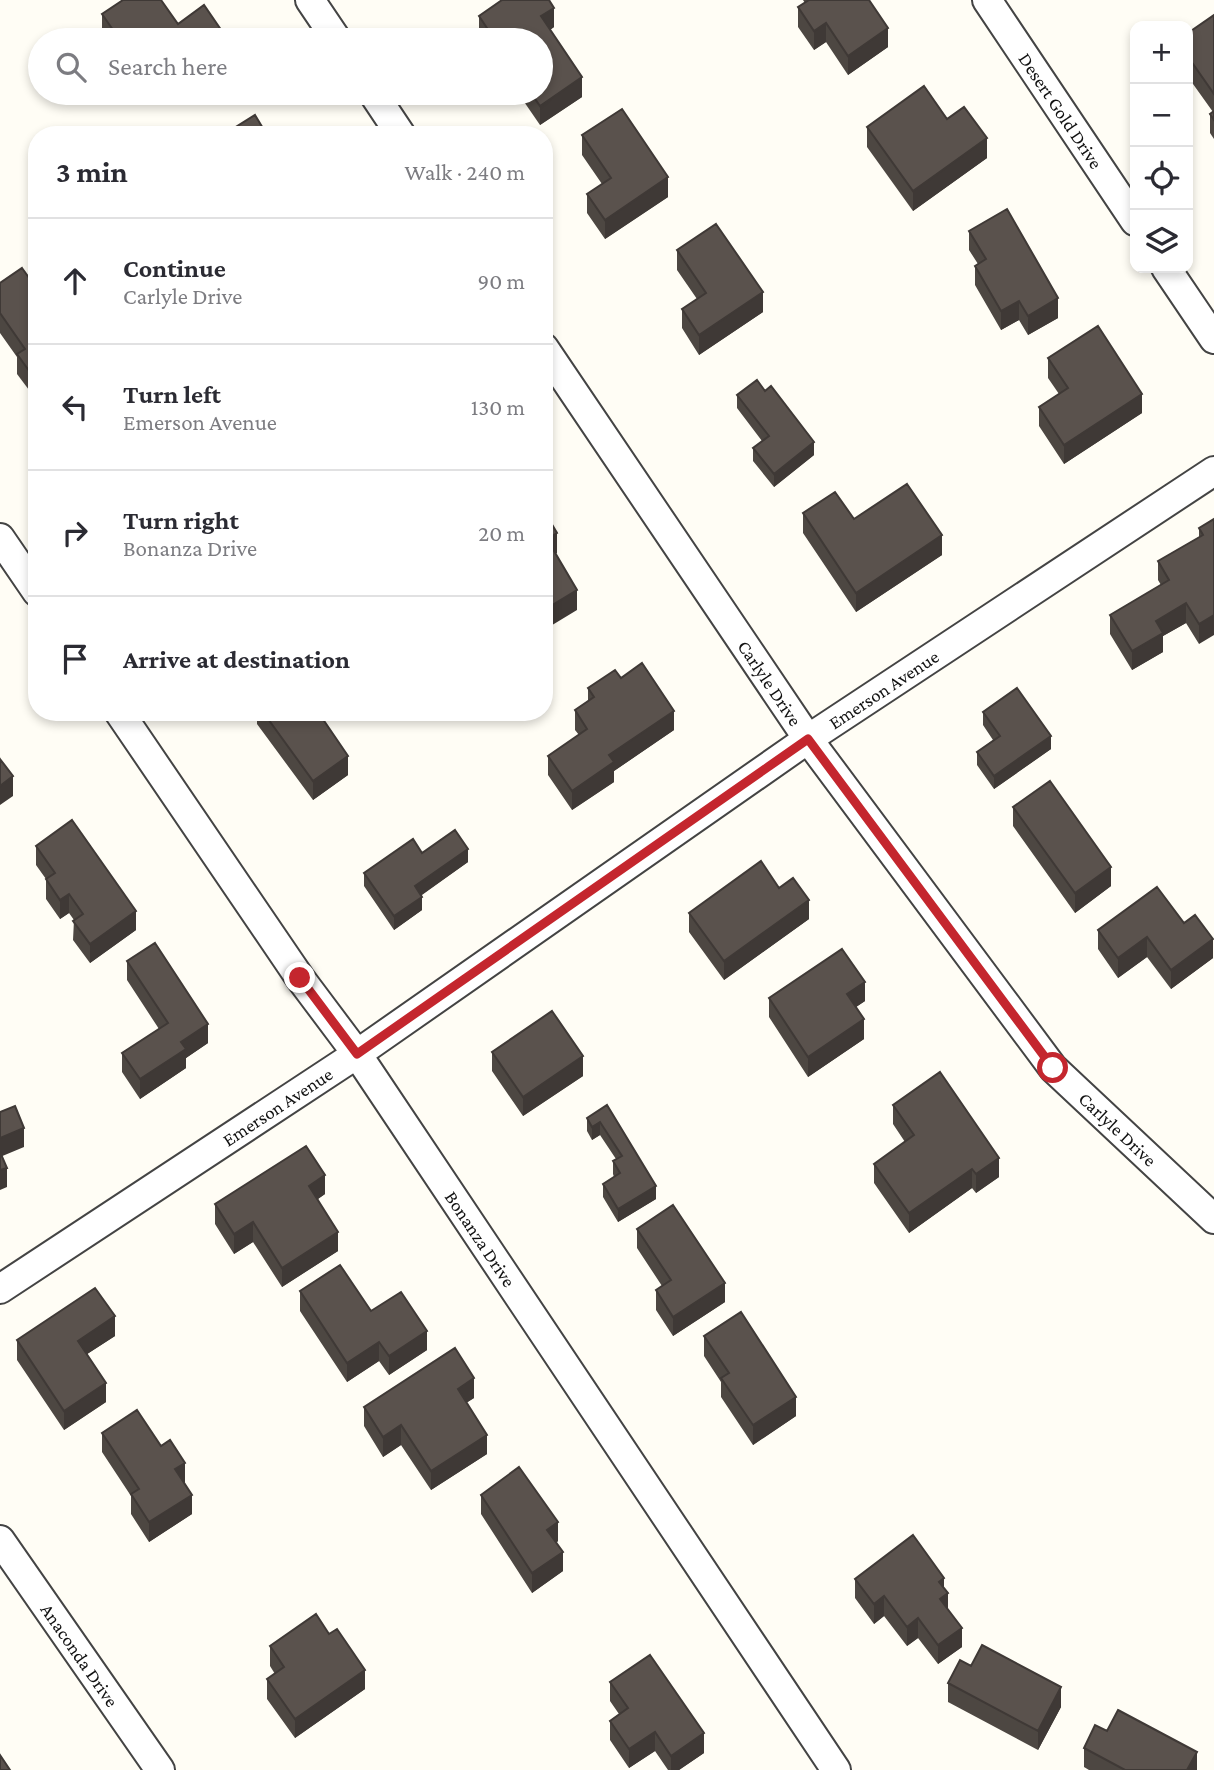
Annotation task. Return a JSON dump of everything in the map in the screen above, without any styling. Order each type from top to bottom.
[{"type":"street","points":[[310,0],[329,28]]},
{"type":"street","name":"Desert Gold Drive","points":[[987,0],[1130,214]]},
{"type":"street","points":[[381,105],[395,126]]},
{"type":"street","points":[[1169,273],[1214,339]]},
{"type":"street","name":"Carlyle Drive","points":[[553,361],[808,739],[1053,1068],[1214,1219]]},
{"type":"street","name":"Emerson Avenue","points":[[0,1289],[357,1054],[808,739],[1214,471]]},
{"type":"street","points":[[0,538],[28,579]]},
{"type":"street","name":"Bonanza Drive","points":[[125,721],[300,978],[357,1054],[836,1770]]},
{"type":"street","name":"Anaconda Drive","points":[[0,1540],[160,1770]]},
{"type":"building","points":[[123,0],[161,0],[178,24],[204,5],[220,28],[112,28],[102,14]]},
{"type":"building","points":[[502,0],[549,0],[554,8],[541,16],[549,28],[487,28],[479,16]]},
{"type":"building","points":[[809,0],[869,0],[888,28],[848,56],[826,23],[814,31],[798,7]]},
{"type":"building","points":[[1214,15],[1214,94],[1193,64],[1193,30]]},
{"type":"building","points":[[553,34],[582,77],[553,97]]},
{"type":"building","points":[[924,86],[947,119],[964,107],[987,138],[913,191],[867,127]]},
{"type":"building","points":[[622,109],[668,177],[605,220],[587,194],[611,178],[582,135]]},
{"type":"building","points":[[255,115],[262,126],[237,126]]},
{"type":"building","points":[[1007,209],[1058,298],[1028,316],[1019,301],[1001,311],[975,266],[986,259],[969,231]]},
{"type":"building","points":[[716,224],[763,292],[699,335],[682,309],[706,293],[677,250]]},
{"type":"building","points":[[22,268],[28,276],[28,369],[17,354],[25,349],[0,313],[0,283]]},
{"type":"building","points":[[1098,326],[1142,394],[1064,445],[1039,407],[1068,388],[1048,358]]},
{"type":"building","points":[[757,380],[765,391],[771,386],[814,442],[774,474],[753,448],[769,436],[737,395]]},
{"type":"building","points":[[907,484],[942,535],[856,593],[803,513],[835,492],[854,519]]},
{"type":"building","points":[[1214,519],[1214,615],[1199,624],[1186,603],[1156,621],[1163,633],[1132,651],[1110,615],[1169,580],[1158,561],[1203,535],[1199,528]]},
{"type":"building","points":[[553,549],[577,590],[553,605]]},
{"type":"building","points":[[642,663],[674,711],[609,755],[614,762],[572,791],[548,756],[587,729],[575,710],[594,697],[588,688],[615,670],[621,678]]},
{"type":"building","points":[[1017,688],[1051,736],[994,776],[977,752],[1000,736],[983,712]]},
{"type":"building","points":[[270,721],[324,721],[348,756],[313,781]]},
{"type":"building","points":[[0,759],[13,776],[0,786]]},
{"type":"building","points":[[1050,781],[1111,867],[1075,893],[1013,807]]},
{"type":"building","points":[[72,820],[136,911],[90,944],[73,921],[83,914],[69,894],[60,900],[46,879],[55,873],[36,846]]},
{"type":"building","points":[[455,830],[468,849],[415,886],[422,897],[394,916],[364,873],[413,839],[422,853]]},
{"type":"building","points":[[761,861],[779,888],[793,878],[809,900],[724,961],[689,913]]},
{"type":"building","points":[[1157,887],[1184,923],[1195,915],[1213,939],[1171,970],[1147,937],[1118,958],[1098,930]]},
{"type":"building","points":[[155,943],[208,1024],[181,1042],[186,1049],[140,1079],[122,1053],[168,1023],[127,961]]},
{"type":"building","points":[[842,949],[865,982],[847,994],[864,1019],[808,1057],[769,998]]},
{"type":"building","points":[[552,1011],[583,1056],[523,1097],[492,1052]]},
{"type":"building","points":[[940,1072],[999,1158],[976,1174],[972,1169],[909,1213],[874,1164],[914,1135],[893,1105]]},
{"type":"building","points":[[607,1105],[656,1186],[618,1209],[603,1184],[620,1173],[613,1161],[622,1156],[600,1122],[592,1127],[587,1118]]},
{"type":"building","points":[[15,1106],[24,1128],[0,1138],[0,1112]]},
{"type":"building","points":[[306,1146],[325,1175],[309,1186],[338,1232],[282,1268],[253,1222],[234,1234],[215,1204]]},
{"type":"building","points":[[0,1152],[7,1168],[0,1170]]},
{"type":"building","points":[[673,1205],[725,1283],[673,1317],[656,1290],[671,1280],[637,1229]]},
{"type":"building","points":[[340,1265],[371,1311],[401,1292],[427,1331],[389,1356],[379,1342],[347,1363],[300,1291]]},
{"type":"building","points":[[95,1288],[115,1316],[78,1341],[106,1383],[64,1411],[17,1340]]},
{"type":"building","points":[[741,1312],[796,1397],[753,1425],[721,1378],[729,1373],[704,1336]]},
{"type":"building","points":[[455,1348],[474,1378],[458,1389],[487,1435],[431,1471],[401,1425],[383,1437],[364,1407]]},
{"type":"building","points":[[137,1410],[161,1446],[170,1440],[185,1463],[175,1469],[192,1495],[149,1522],[131,1494],[139,1489],[102,1433]]},
{"type":"building","points":[[519,1467],[558,1522],[547,1530],[563,1552],[532,1573],[481,1495]]},
{"type":"building","points":[[913,1535],[944,1578],[939,1582],[948,1593],[940,1599],[962,1628],[938,1645],[918,1618],[907,1627],[884,1596],[874,1604],[855,1579]]},
{"type":"building","points":[[316,1614],[329,1634],[337,1629],[365,1670],[295,1719],[267,1679],[284,1667],[270,1646]]},
{"type":"building","points":[[982,1645],[1061,1687],[1038,1731],[948,1683],[960,1660],[971,1666]]},
{"type":"building","points":[[650,1655],[704,1733],[671,1756],[655,1732],[629,1749],[610,1721],[628,1708],[610,1682]]},
{"type":"building","points":[[1118,1710],[1197,1752],[1187,1770],[1125,1770],[1084,1748],[1095,1725],[1107,1731]]},
{"type":"building","points":[[0,1755],[10,1770],[0,1770]]},
{"type":"route","points":[[300,978],[357,1054],[808,739],[1053,1068]]}]
